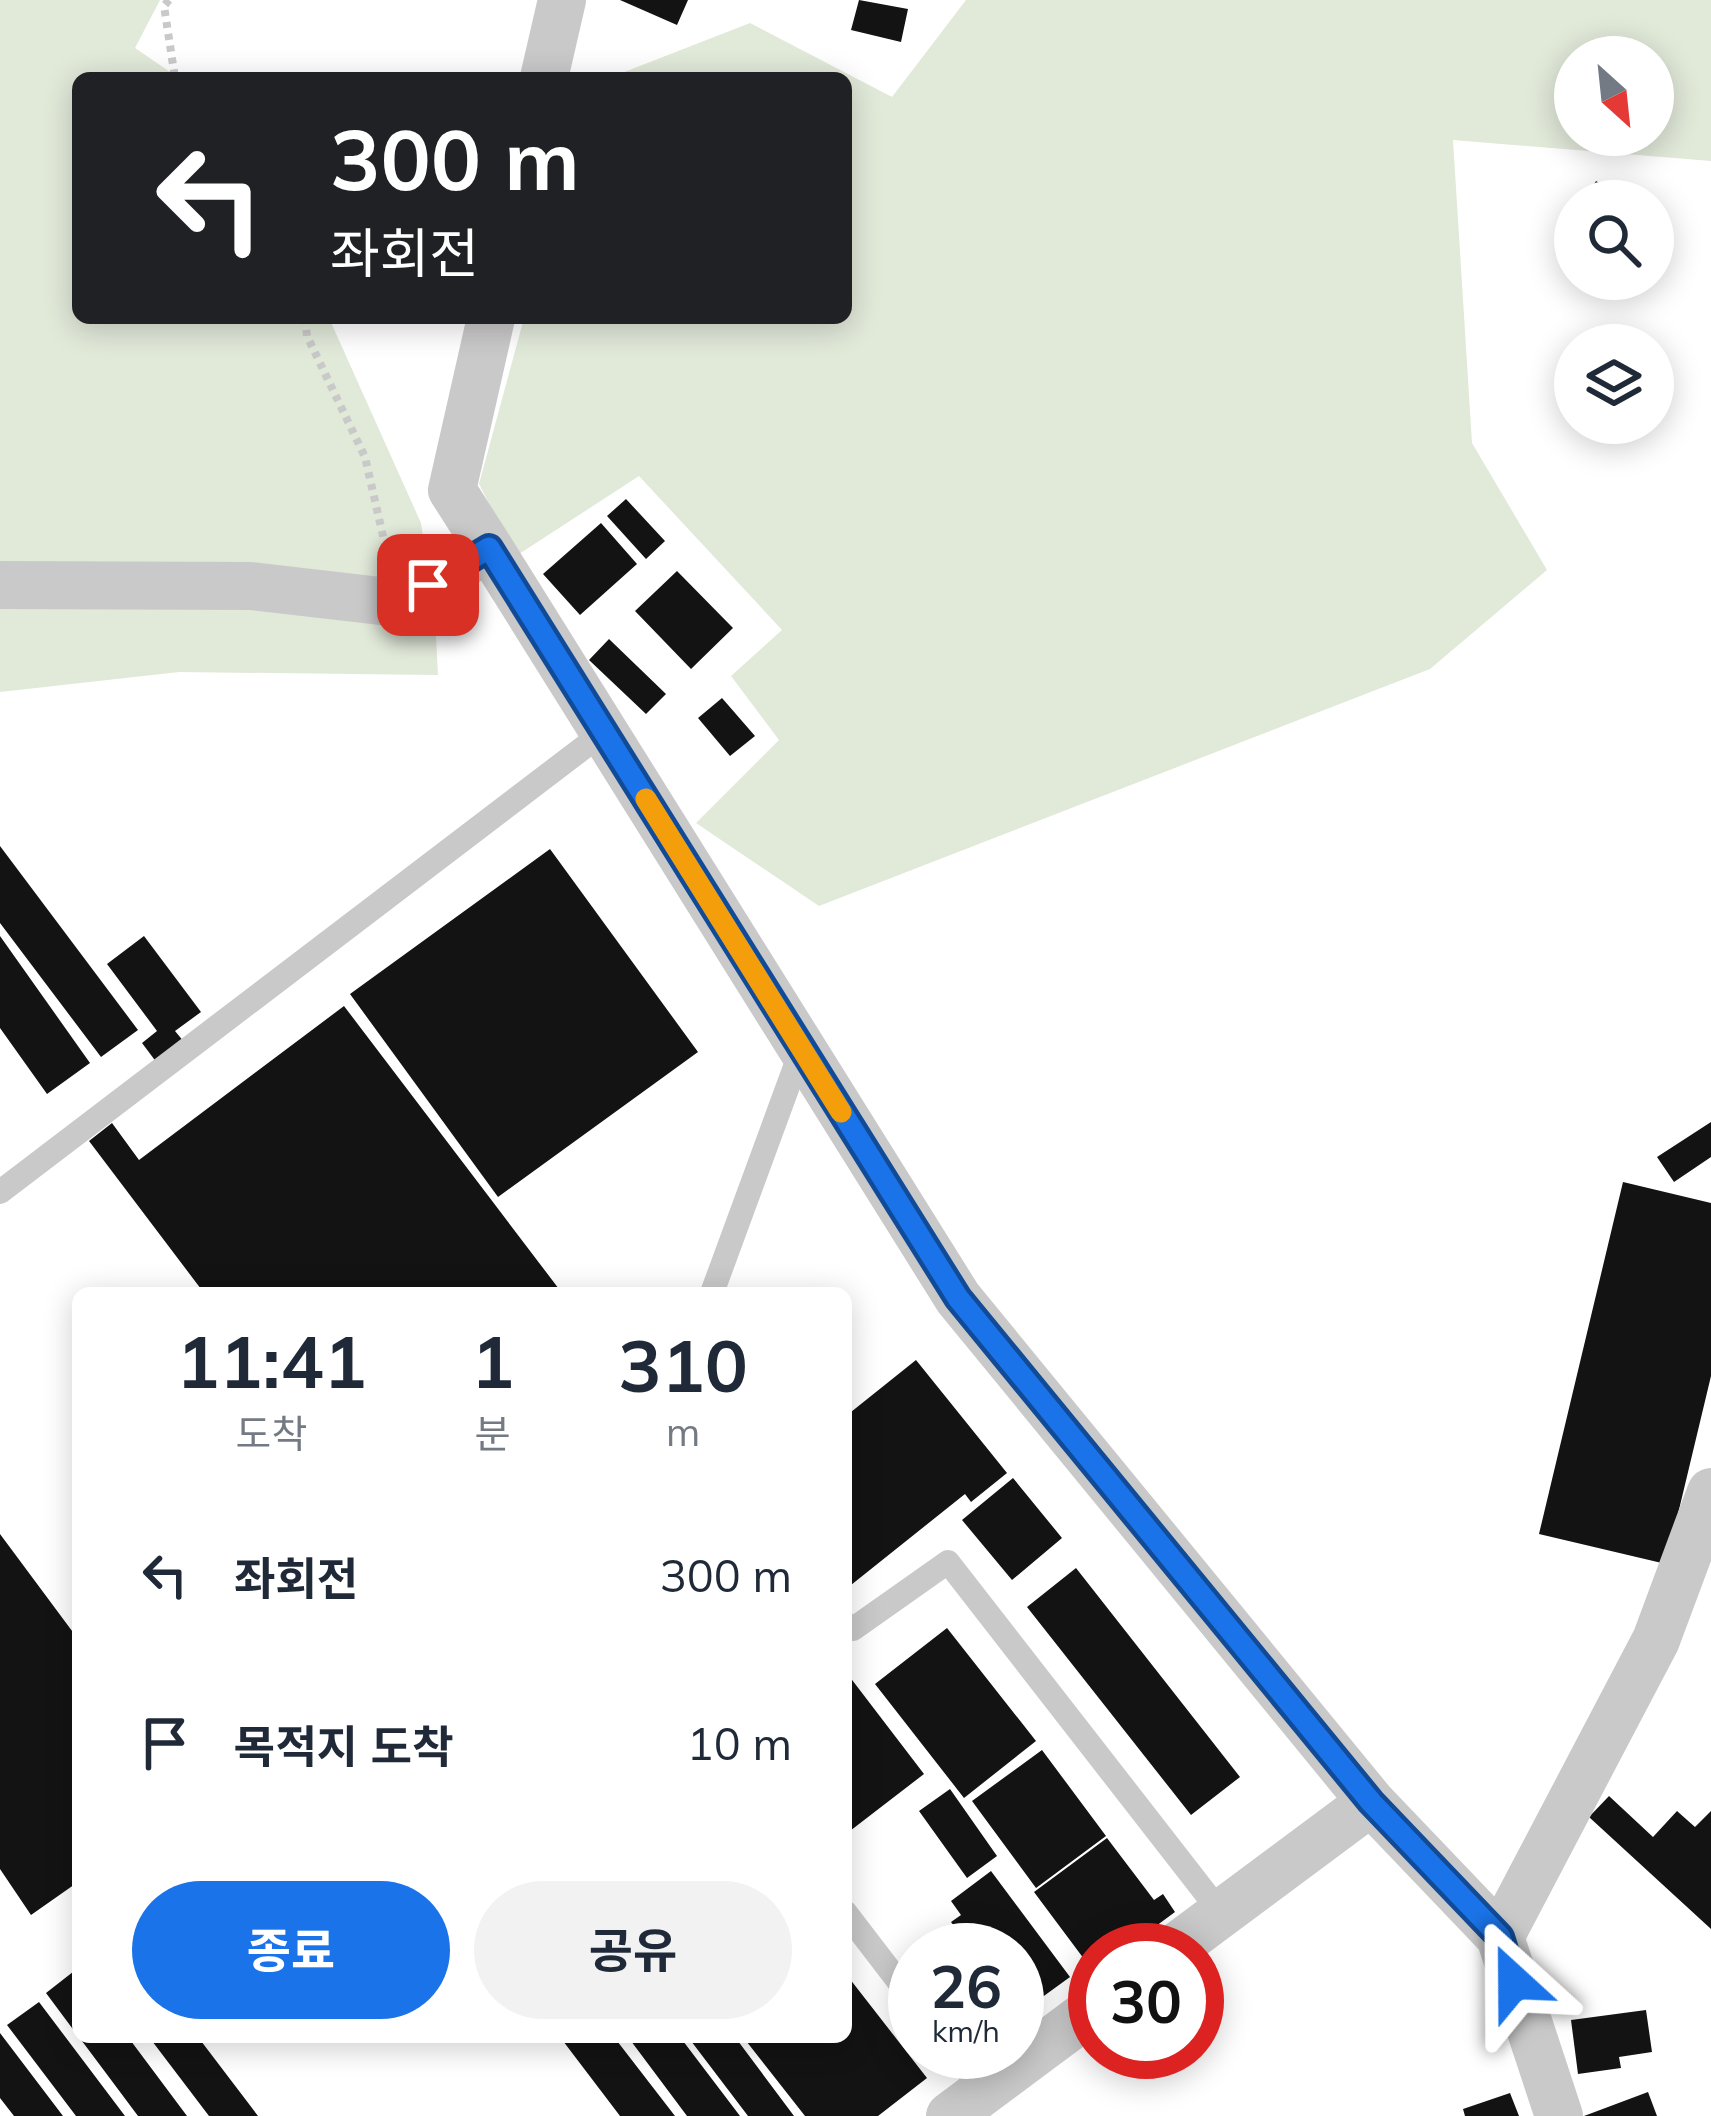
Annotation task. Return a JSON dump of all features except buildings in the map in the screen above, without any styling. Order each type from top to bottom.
[{"type":"street","points":[[545,72],[562,0]]},
{"type":"street","points":[[489,324],[452,490],[958,1298],[1371,1802],[1500,1937],[1559,2116]]},
{"type":"street","points":[[0,585],[251,586],[398,603],[489,548]]},
{"type":"street","points":[[1500,1937],[1656,1640],[1711,1492]]},
{"type":"street","points":[[1208,1923],[1371,1802]]},
{"type":"street","points":[[967,2104],[1068,2028]]},
{"type":"lane","points":[[0,1192],[604,732]]},
{"type":"lane","points":[[714,1287],[802,1048]]},
{"type":"lane","points":[[852,1628],[947,1562],[1221,1913]]},
{"type":"lane","points":[[852,1921],[888,1968]]},
{"type":"path","points":[[169,0],[164,6],[174,72]]},
{"type":"path","points":[[305,324],[365,457],[398,603]]},
{"type":"green space","points":[[0,0],[160,0],[135,48],[170,72],[72,72],[72,324],[332,324],[421,523],[438,675],[179,672],[0,692]]},
{"type":"green space","points":[[966,0],[1711,0],[1711,161],[1650,156],[1674,156],[1674,36],[1554,36],[1554,148],[1453,140],[1472,443],[1547,570],[1430,669],[819,906],[696,823],[779,740],[731,676],[782,630],[639,476],[516,556],[479,484],[522,324],[852,324],[852,76],[892,97]]},
{"type":"green space","points":[[750,23],[844,72],[624,72]]},
{"type":"slow traffic","points":[[646,799],[841,1112]]},
{"type":"route","points":[[428,585],[489,548],[958,1298],[1371,1802],[1500,1937],[1514,1982]]}]
